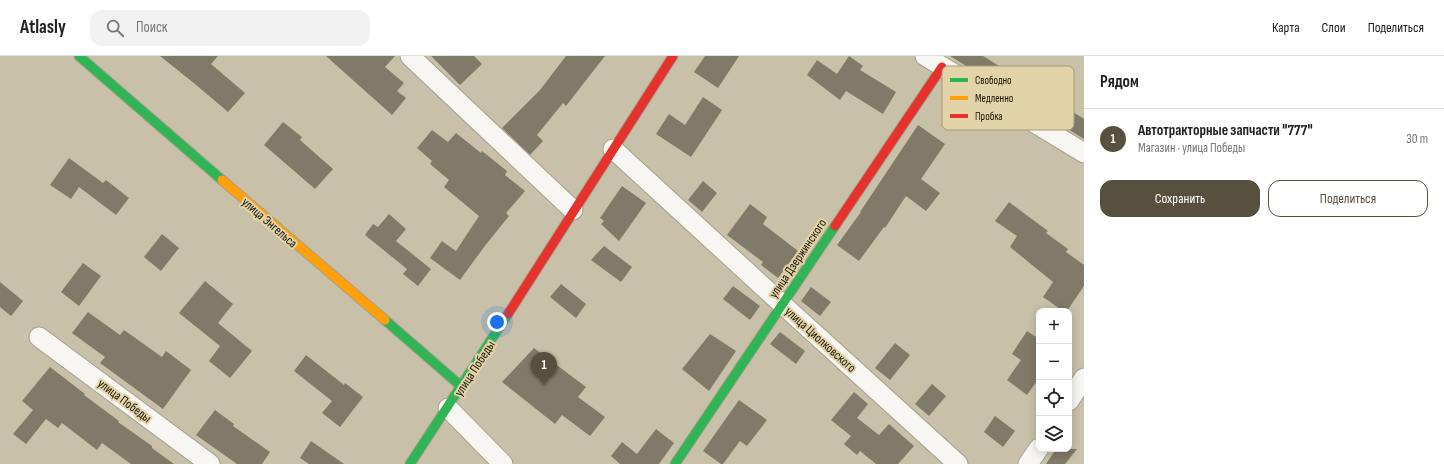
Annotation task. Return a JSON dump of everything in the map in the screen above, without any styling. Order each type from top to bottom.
[{"type":"street","name":"улица Энгельса","points":[[79,56],[462,387]]},
{"type":"street","points":[[410,56],[573,210]]},
{"type":"street","name":"улица Победы","points":[[410,464],[462,387],[573,210],[673,56]]},
{"type":"street","points":[[925,56],[942,67]]},
{"type":"street","name":"улица Дзержинского","points":[[675,464],[942,67]]},
{"type":"street","points":[[1046,130],[1084,153]]},
{"type":"street","name":"улица Циолковского","points":[[613,149],[958,464]]},
{"type":"street","name":"улица Победы","points":[[39,337],[210,464]]},
{"type":"street","points":[[1072,396],[1084,378]]},
{"type":"street","points":[[448,408],[503,464]]},
{"type":"street","points":[[1028,464],[1036,452]]},
{"type":"building","points":[[160,56],[218,56],[211,64],[245,93],[228,112]]},
{"type":"building","points":[[326,56],[395,56],[385,67],[404,83],[397,91],[406,98],[392,115]]},
{"type":"building","points":[[431,56],[474,56],[482,64],[460,85]]},
{"type":"building","points":[[566,56],[605,56],[566,106],[563,103],[537,135],[543,141],[530,155],[502,128],[540,90]]},
{"type":"building","points":[[705,56],[739,56],[718,88],[694,72]]},
{"type":"building","points":[[849,56],[863,66],[860,70],[896,92],[883,114],[846,91],[840,100],[807,75],[817,60],[837,74]]},
{"type":"building","points":[[950,56],[983,56],[999,66],[966,66]]},
{"type":"building","points":[[703,97],[722,110],[691,157],[656,134],[669,114],[685,125]]},
{"type":"building","points":[[1074,113],[1084,119],[1084,139],[1069,130],[1074,130]]},
{"type":"building","points":[[283,122],[302,137],[300,140],[333,169],[315,189],[264,145]]},
{"type":"building","points":[[918,125],[945,144],[921,179],[940,193],[926,211],[906,196],[885,228],[884,227],[859,261],[837,245],[861,212]]},
{"type":"building","points":[[432,130],[448,142],[456,133],[507,171],[505,175],[525,191],[506,213],[509,216],[460,280],[430,258],[442,241],[456,251],[479,216],[444,187],[449,180],[430,164],[432,161],[417,148]]},
{"type":"building","points":[[69,158],[103,183],[106,180],[129,198],[116,215],[79,187],[71,199],[50,185]]},
{"type":"building","points":[[703,181],[717,193],[702,212],[688,200]]},
{"type":"building","points":[[622,186],[646,203],[619,241],[601,224],[604,221],[600,218]]},
{"type":"building","points":[[1009,202],[1048,231],[1046,233],[1068,249],[1066,252],[1084,265],[1084,286],[1069,308],[1059,308],[1043,297],[1053,282],[1010,247],[1017,236],[995,221]]},
{"type":"building","points":[[750,204],[767,217],[763,224],[798,251],[778,278],[761,265],[763,262],[727,235]]},
{"type":"building","points":[[389,214],[406,229],[396,241],[431,269],[418,286],[403,274],[407,269],[365,235],[373,224],[378,227]]},
{"type":"building","points":[[162,234],[179,248],[161,271],[144,257]]},
{"type":"building","points":[[604,246],[632,267],[621,282],[591,260]]},
{"type":"building","points":[[83,263],[101,276],[79,306],[61,292]]},
{"type":"building","points":[[205,281],[233,304],[218,323],[252,351],[230,378],[209,361],[220,346],[179,313]]},
{"type":"building","points":[[0,282],[23,301],[11,316],[0,307]]},
{"type":"building","points":[[561,284],[586,304],[576,318],[550,297]]},
{"type":"building","points":[[733,286],[760,306],[750,320],[723,299]]},
{"type":"building","points":[[811,287],[831,302],[820,316],[801,301]]},
{"type":"building","points":[[88,312],[120,335],[124,330],[162,357],[166,351],[191,370],[163,409],[100,363],[105,357],[72,333]]},
{"type":"building","points":[[1027,331],[1036,337],[1036,382],[1027,395],[1007,380],[1021,360],[1012,354]]},
{"type":"building","points":[[780,332],[805,351],[796,364],[770,344]]},
{"type":"building","points":[[710,334],[736,351],[709,391],[682,369]]},
{"type":"building","points":[[895,343],[910,355],[890,380],[875,368]]},
{"type":"building","points":[[534,348],[586,387],[578,397],[605,417],[590,436],[562,415],[555,424],[502,382]]},
{"type":"building","points":[[306,355],[344,385],[345,383],[363,397],[340,427],[322,413],[332,401],[294,371]]},
{"type":"building","points":[[50,367],[119,421],[118,422],[174,464],[131,464],[102,443],[97,450],[62,423],[58,428],[46,419],[26,444],[13,434],[33,410],[22,401]]},
{"type":"building","points":[[932,384],[946,396],[929,416],[915,404]]},
{"type":"building","points":[[854,392],[868,404],[857,418],[879,435],[889,424],[914,446],[898,464],[876,464],[860,451],[857,455],[844,444],[851,436],[831,420]]},
{"type":"building","points":[[739,400],[767,420],[747,446],[740,441],[723,464],[721,464],[703,451]]},
{"type":"building","points":[[215,410],[234,424],[233,426],[270,452],[262,464],[237,464],[196,435]]},
{"type":"building","points":[[995,416],[1015,431],[1003,447],[984,432]]},
{"type":"building","points":[[656,429],[674,443],[659,464],[620,464],[611,456],[622,442],[637,454]]},
{"type":"building","points":[[311,441],[344,464],[309,464],[300,458]]},
{"type":"building","points":[[1072,449],[1077,449],[1065,464],[1046,464],[1054,452],[1072,452]]},
{"type":"traffic: fast","points":[[79,56],[222,180]]},
{"type":"traffic: fast","points":[[675,464],[835,226]]},
{"type":"traffic: fast","points":[[410,464],[508,314]]},
{"type":"traffic: fast","points":[[385,320],[462,387]]},
{"type":"traffic: slow","points":[[222,180],[385,320]]},
{"type":"traffic: jam","points":[[508,314],[673,56]]},
{"type":"traffic: jam","points":[[835,226],[942,67]]},
{"type":"place","name":"Автотракторные запчасти \"777\"","points":[[544,385]]}]
